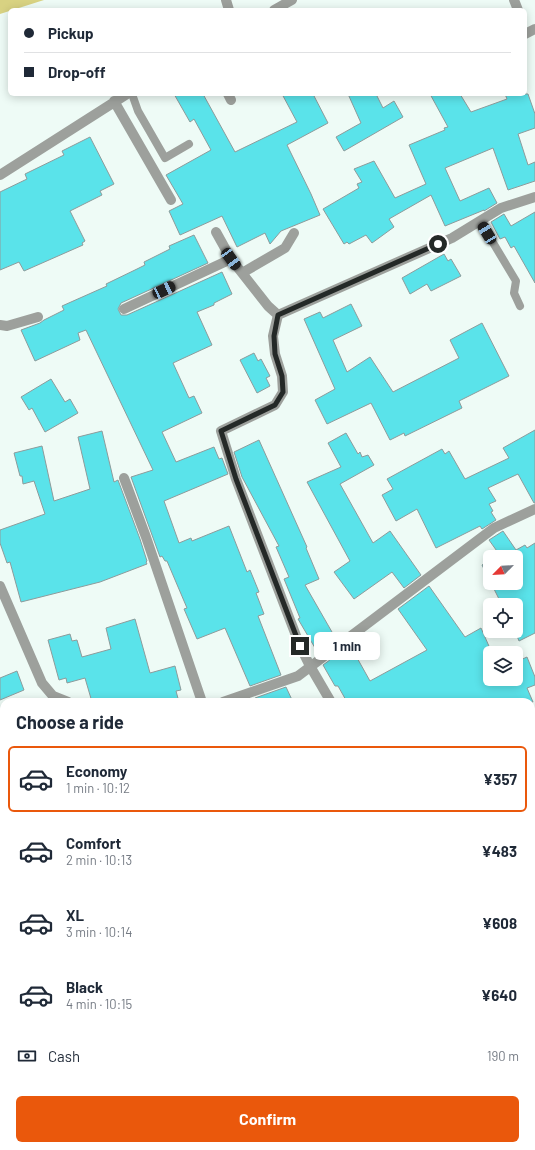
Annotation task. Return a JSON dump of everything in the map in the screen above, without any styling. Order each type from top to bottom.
[{"type":"street","points":[[278,8],[292,0]]},
{"type":"street","points":[[0,175],[123,96]]},
{"type":"street","points":[[114,101],[171,200]]},
{"type":"street","points":[[278,315],[452,238],[501,208],[535,197]]},
{"type":"street","points":[[216,232],[231,259],[268,306],[278,315]]},
{"type":"street","points":[[242,273],[285,248],[294,233]]},
{"type":"street","points":[[124,309],[231,259]]},
{"type":"street","points":[[278,315],[274,336],[275,354],[282,376],[283,392],[275,405],[221,431],[236,479],[300,646],[329,698]]},
{"type":"street","points":[[0,325],[7,326],[38,317]]},
{"type":"street","points":[[124,478],[146,537],[201,698]]},
{"type":"street","points":[[235,698],[298,676],[494,528],[535,509]]},
{"type":"street","points":[[0,586],[42,683],[53,696],[58,698]]},
{"type":"lane","points":[[133,96],[138,110],[165,158],[189,144]]},
{"type":"lane","points":[[480,221],[516,281],[514,293],[520,306]]},
{"type":"shaded area","points":[[0,0],[44,0],[19,8],[8,8],[8,11],[0,14]]},
{"type":"building","points":[[528,94],[535,114],[535,128],[518,134],[528,165],[535,162],[535,181],[508,190],[493,148],[445,168],[460,201],[489,188],[497,203],[484,211],[445,226],[431,195],[389,219],[394,227],[372,243],[366,235],[349,244],[347,242],[344,244],[323,209],[359,188],[357,184],[362,182],[354,169],[374,161],[395,198],[426,184],[409,145],[445,130],[444,128],[448,127],[431,96],[461,96],[471,112],[507,99],[506,96],[527,96]]},
{"type":"building","points":[[175,96],[204,96],[235,152],[297,122],[283,96],[314,96],[328,123],[287,145],[320,215],[281,231],[270,244],[265,233],[237,247],[222,216],[180,235],[169,211],[183,204],[166,175],[211,150],[194,119],[190,122]]},
{"type":"building","points":[[349,96],[377,96],[383,108],[394,101],[403,117],[344,151],[336,137],[361,123]]},
{"type":"building","points":[[90,137],[114,184],[100,191],[102,195],[70,211],[85,241],[82,243],[83,245],[24,271],[19,262],[0,270],[0,192],[27,179],[25,174],[64,155],[62,151]]},
{"type":"building","points":[[535,212],[535,283],[514,246],[511,248],[505,237],[500,239],[491,222],[504,214],[511,226]]},
{"type":"building","points":[[194,235],[208,263],[121,303],[118,309],[121,315],[127,315],[222,272],[232,294],[214,303],[214,305],[197,312],[212,345],[173,363],[189,398],[194,396],[202,413],[162,432],[176,462],[214,447],[219,459],[222,458],[228,474],[164,501],[179,543],[191,538],[192,541],[229,526],[247,572],[250,570],[259,592],[256,593],[264,614],[258,616],[281,675],[250,686],[225,628],[197,639],[184,609],[187,608],[167,561],[165,561],[162,556],[160,557],[131,477],[153,470],[86,330],[78,333],[80,340],[35,361],[21,330],[40,323],[64,310],[62,306],[107,286],[106,284],[145,265],[144,262],[170,249],[169,246]]},
{"type":"building","points":[[444,254],[448,261],[451,259],[461,276],[431,291],[427,284],[410,294],[402,278]]},
{"type":"building","points":[[351,304],[362,326],[333,340],[347,372],[370,357],[393,392],[459,358],[450,340],[482,323],[509,376],[459,401],[462,408],[405,436],[404,433],[390,440],[371,403],[327,424],[315,400],[335,389],[304,319],[320,312],[323,318]]},
{"type":"building","points":[[254,353],[258,361],[261,359],[270,376],[266,378],[270,386],[257,393],[240,360]]},
{"type":"building","points":[[51,379],[65,402],[70,399],[78,413],[45,432],[32,408],[29,410],[21,397]]},
{"type":"building","points":[[535,430],[535,503],[518,474],[488,488],[496,501],[489,504],[493,511],[491,512],[496,520],[482,529],[480,526],[436,548],[417,509],[396,521],[382,495],[393,489],[387,479],[442,449],[445,454],[449,451],[465,479],[509,458],[503,448]]},
{"type":"building","points":[[102,431],[114,482],[118,480],[140,539],[147,564],[100,582],[21,602],[10,562],[7,563],[0,543],[0,530],[45,514],[34,481],[23,484],[22,476],[20,476],[14,453],[42,446],[54,501],[90,489],[78,437]]},
{"type":"building","points":[[346,433],[358,454],[360,452],[362,457],[368,455],[374,465],[340,484],[373,543],[390,531],[421,575],[404,588],[392,572],[354,599],[334,572],[350,561],[307,482],[341,467],[328,443]]},
{"type":"building","points":[[259,440],[307,547],[306,548],[319,579],[305,585],[336,639],[318,653],[298,619],[300,618],[284,579],[289,577],[276,547],[279,546],[242,477],[234,452]]},
{"type":"building","points":[[503,531],[516,550],[496,550],[489,540]]},
{"type":"building","points":[[535,543],[535,633],[519,641],[518,638],[523,638],[523,598],[498,598],[494,590],[523,590],[523,550],[516,550],[525,545],[527,548]]},
{"type":"building","points":[[429,586],[465,637],[481,628],[483,638],[485,638],[489,646],[483,646],[483,686],[523,686],[523,659],[527,657],[535,677],[535,685],[527,688],[531,698],[345,698],[338,686],[335,686],[323,665],[342,651],[343,652],[351,647],[370,681],[427,650],[398,609]]},
{"type":"building","points":[[135,619],[150,673],[175,666],[181,690],[176,691],[178,698],[91,698],[85,678],[67,683],[66,678],[59,680],[48,640],[70,634],[72,641],[77,640],[82,657],[111,649],[106,628]]},
{"type":"building","points":[[17,671],[24,690],[5,698],[0,698],[0,678]]},
{"type":"building","points":[[286,687],[291,698],[255,698]]},
{"type":"route","points":[[300,646],[265,551],[236,479],[221,431],[275,405],[283,392],[282,376],[275,354],[274,336],[278,315],[438,244]]}]
